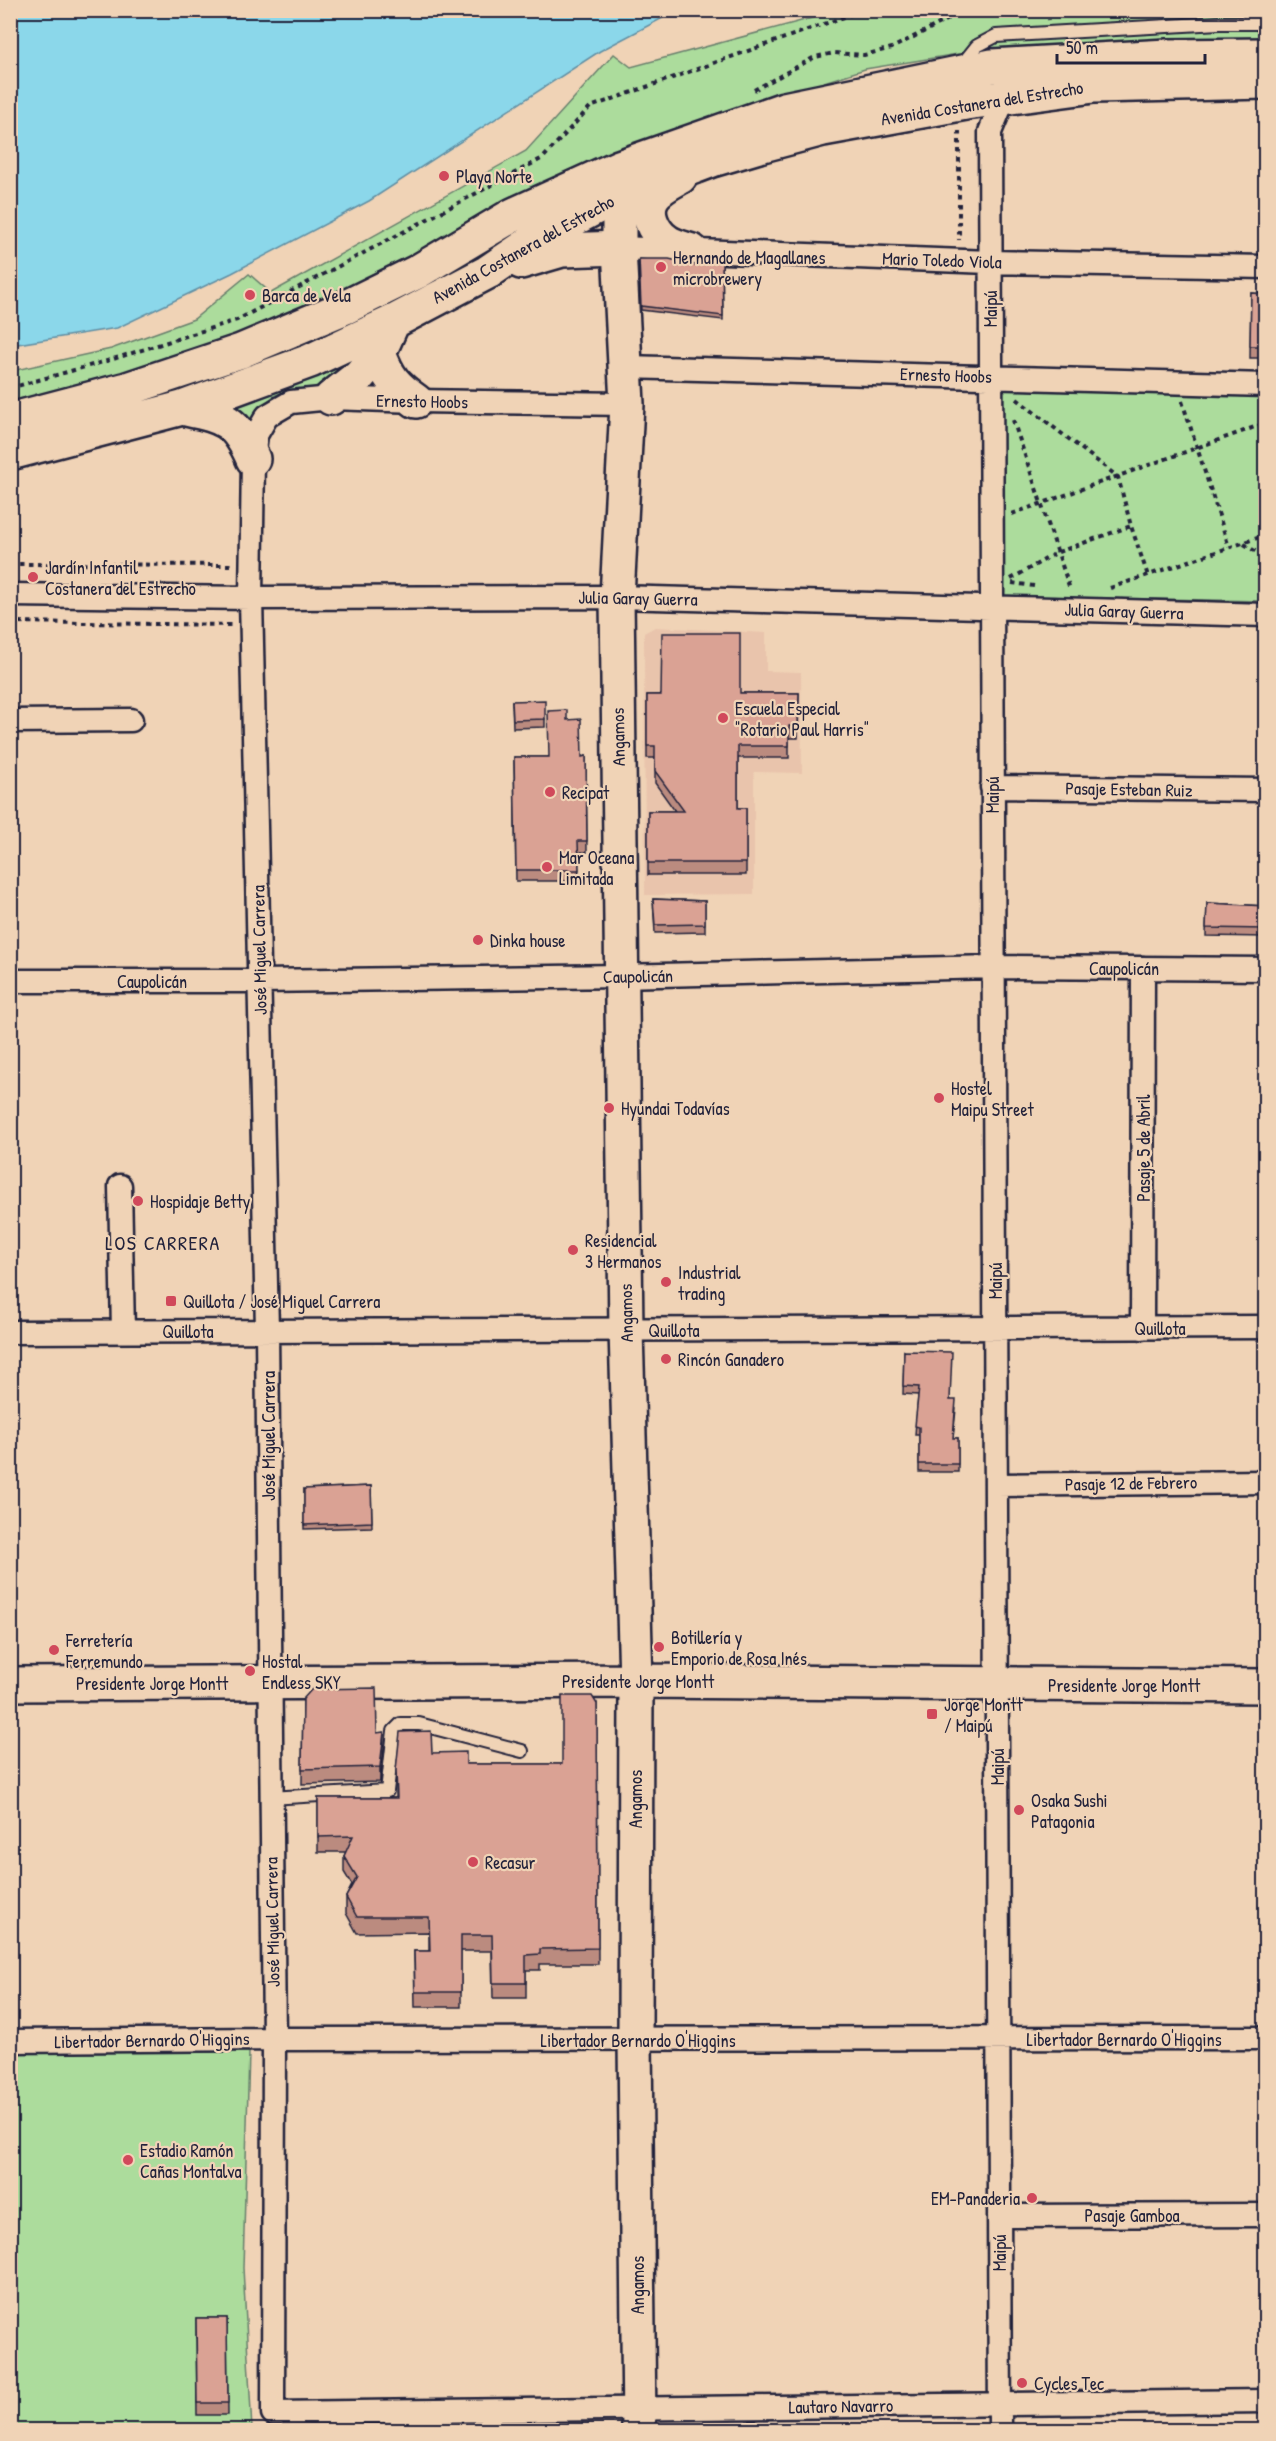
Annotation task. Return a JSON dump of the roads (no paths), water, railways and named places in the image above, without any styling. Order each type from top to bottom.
[{"type":"main road","name":"Avenida Costanera del Estrecho","points":[[10,420],[127,389],[241,351],[348,306],[417,272],[513,215],[652,154],[784,109],[992,66],[1167,56],[1262,73]]},
{"type":"main road","name":"Avenida Costanera del Estrecho","points":[[10,453],[182,408],[310,361],[393,322],[488,272],[534,240],[618,195],[712,160],[823,129],[962,115],[1004,98],[1094,86],[1262,73]]},
{"type":"main road","points":[[911,81],[962,115]]},
{"type":"main road","points":[[618,195],[652,154]]},
{"type":"main road","points":[[692,251],[666,241],[655,231],[649,212],[652,198],[666,185],[712,160]]},
{"type":"main road","name":"Angamos","points":[[618,195],[627,404],[617,597],[626,1330],[636,1681],[635,2040],[638,2420]]},
{"type":"main road","points":[[488,272],[562,250],[619,249]]},
{"type":"main road","points":[[331,398],[359,376],[379,353],[393,322]]},
{"type":"main road","points":[[379,353],[386,374],[402,391],[416,401]]},
{"type":"main road","points":[[182,408],[221,417],[244,439],[254,459]]},
{"type":"main road","name":"Presidente Jorge Montt","points":[[10,1684],[636,1681],[1266,1686]]},
{"type":"street","name":"Maipú","points":[[1000,2430],[990,132],[1004,98]]},
{"type":"street","points":[[962,115],[990,132]]},
{"type":"street","name":"Mario Toledo Viola","points":[[619,249],[990,262],[1266,267]]},
{"type":"street","name":"Ernesto Hoobs","points":[[626,367],[1266,385]]},
{"type":"street","name":"Ernesto Hoobs","points":[[254,459],[256,435],[267,416],[291,402],[331,398],[627,404]]},
{"type":"street","name":"José Miguel Carrera","points":[[254,459],[250,598],[267,1330],[274,2039],[273,2413]]},
{"type":"street","name":"Julia Garay Guerra","points":[[10,595],[250,598],[617,597],[1266,615]]},
{"type":"street","points":[[10,722],[131,720]]},
{"type":"street","name":"Pasaje Esteban Ruiz","points":[[992,788],[1266,790]]},
{"type":"street","name":"Caupolicán","points":[[10,981],[260,981],[620,976],[993,967],[1266,969]]},
{"type":"street","name":"Pasaje 5 de Abril","points":[[1142,1328],[1143,968]]},
{"type":"street","points":[[120,1186],[123,1331]]},
{"type":"street","name":"Quillota","points":[[10,1332],[1266,1327]]},
{"type":"street","name":"Pasaje 12 de Febrero","points":[[996,1485],[1266,1482]]},
{"type":"street","name":"Libertador Bernardo O'Higgins","points":[[10,2041],[1266,2038]]},
{"type":"street","name":"Pasaje Gamboa","points":[[999,2216],[1266,2215]]},
{"type":"street","name":"Lautaro Navarro","points":[[273,2413],[638,2420],[1000,2403],[1266,2401]]},
{"type":"lane","points":[[954,73],[977,46],[996,36],[1219,23],[1266,23]]},
{"type":"lane","points":[[270,1798],[387,1791],[394,1731],[401,1724],[419,1724],[522,1752]]},
{"type":"water","points":[[11,10],[676,11],[600,51],[369,201],[232,273],[117,328],[11,345]]},
{"type":"place","name":"Playa Norte","points":[[444,176]]},
{"type":"place","name":"Hernando de Magallanes microbrewery","points":[[661,267]]},
{"type":"place","name":"Barca de Vela","points":[[250,295]]},
{"type":"place","name":"Jardín Infantil Costanera del Estrecho","points":[[33,577]]},
{"type":"place","name":"Escuela Especial \"Rotario Paul Harris\"","points":[[723,718]]},
{"type":"place","name":"Recipat","points":[[550,792]]},
{"type":"place","name":"Mar Oceana Limitada","points":[[547,867]]},
{"type":"place","name":"Dinka house","points":[[478,940]]},
{"type":"place","name":"Hostel Maipu Street","points":[[939,1098]]},
{"type":"place","name":"Hyundai Todavías","points":[[609,1108]]},
{"type":"place","name":"Hospidaje Betty","points":[[138,1201]]},
{"type":"place","name":"Residencial 3 Hermanos","points":[[573,1250]]},
{"type":"place","name":"Industrial trading","points":[[666,1282]]},
{"type":"place","name":"Quillota / José Miguel Carrera","points":[[171,1301]]},
{"type":"place","name":"Rincón Ganadero","points":[[666,1359]]},
{"type":"place","name":"Botillería y Emporio de Rosa Inés","points":[[659,1647]]},
{"type":"place","name":"Ferretería Ferremundo","points":[[54,1650]]},
{"type":"place","name":"Hostal Endless SKY","points":[[250,1671]]},
{"type":"place","name":"Jorge Montt / Maipú","points":[[932,1714]]},
{"type":"place","name":"Osaka Sushi Patagonia","points":[[1019,1810]]},
{"type":"place","name":"Recasur","points":[[473,1862]]},
{"type":"place","name":"Estadio Ramón Cañas Montalva","points":[[128,2160]]},
{"type":"place","name":"EM-Panaderia","points":[[1032,2198]]},
{"type":"place","name":"Cycles Tec","points":[[1022,2383]]},
{"type":"district","name":"LOS CARRERA","points":[[163,1242]]}]
